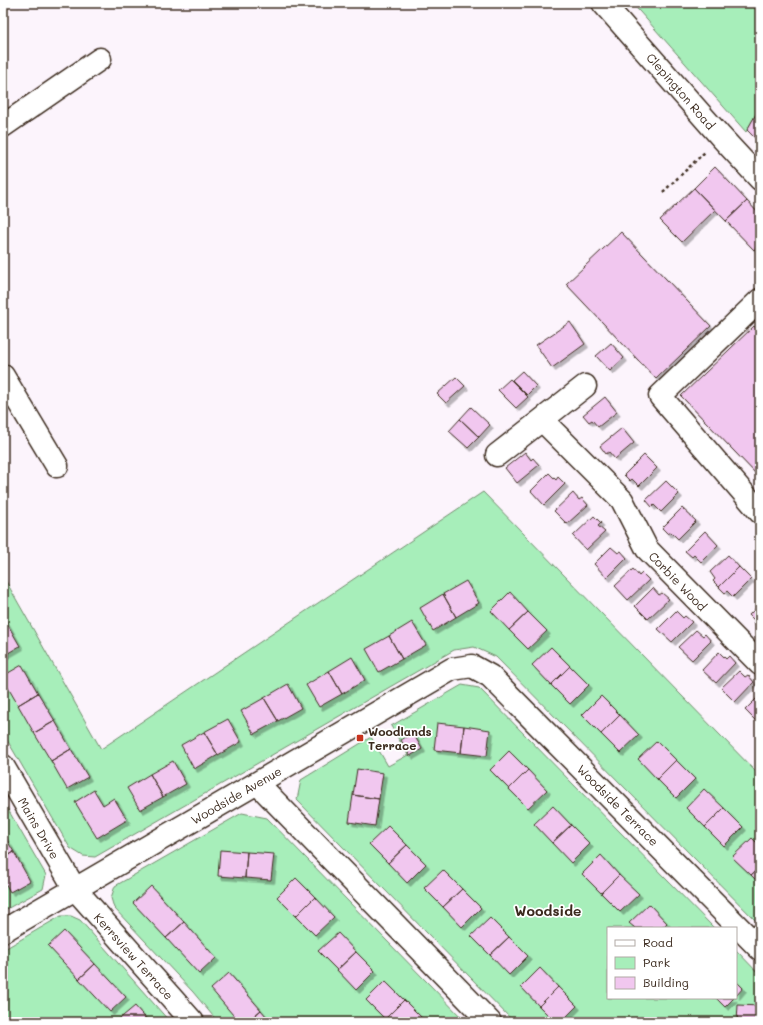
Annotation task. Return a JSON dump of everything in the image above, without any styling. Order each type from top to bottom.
[{"type":"street","name":"Clepington Road","points":[[603,3],[760,179]]},
{"type":"street","points":[[3,126],[100,59]]},
{"type":"street","points":[[760,300],[660,396],[760,512]]},
{"type":"street","points":[[3,376],[57,466]]},
{"type":"street","points":[[497,455],[585,386]]},
{"type":"street","name":"Corbie Wood","points":[[542,420],[622,500],[647,549],[760,664]]},
{"type":"street","name":"Woodside Avenue","points":[[3,930],[452,668],[472,666]]},
{"type":"street","name":"Woodside Terrace","points":[[472,666],[490,676],[760,949]]},
{"type":"street","name":"Mains Drive","points":[[3,766],[75,889]]},
{"type":"street","points":[[257,783],[490,1022]]},
{"type":"street","name":"Kerrsview Terrace","points":[[75,889],[193,1022]]},
{"type":"path","points":[[663,192],[721,137]]},
{"type":"green space","points":[[632,3],[760,3],[760,107],[746,132]]},
{"type":"green space","points":[[483,492],[760,776],[760,925],[496,657],[474,647],[454,650],[95,857],[83,856],[70,848],[3,733],[3,576],[101,749]]},
{"type":"green space","points":[[462,685],[479,688],[713,927],[607,927],[607,999],[737,999],[737,951],[760,975],[760,1022],[514,1022],[297,800],[301,780],[371,737],[388,766],[408,755],[391,726]]},
{"type":"green space","points":[[3,801],[46,875],[43,889],[3,911]]},
{"type":"green space","points":[[242,813],[267,818],[466,1022],[218,1022],[193,992],[114,908],[111,898],[115,886]]},
{"type":"green space","points":[[61,916],[71,916],[80,920],[170,1022],[3,1022],[3,950]]},
{"type":"building","points":[[760,107],[760,143],[747,130]]},
{"type":"building","points":[[715,167],[747,201],[726,221],[694,188]]},
{"type":"building","points":[[694,188],[715,210],[682,242],[660,220]]},
{"type":"building","points":[[747,201],[760,215],[760,243],[754,250],[726,221]]},
{"type":"building","points":[[621,232],[711,326],[656,379],[566,284]]},
{"type":"building","points":[[570,322],[585,344],[552,368],[536,345]]},
{"type":"building","points":[[754,326],[760,332],[760,478],[681,396]]},
{"type":"building","points":[[611,343],[624,358],[610,371],[596,356]]},
{"type":"building","points":[[522,371],[536,386],[527,395],[512,380]]},
{"type":"building","points":[[456,377],[465,386],[446,403],[437,394]]},
{"type":"building","points":[[510,379],[528,397],[516,408],[498,390]]},
{"type":"building","points":[[605,397],[617,412],[598,427],[592,420],[589,422],[583,415]]},
{"type":"building","points":[[471,407],[490,425],[479,437],[460,419]]},
{"type":"building","points":[[460,419],[479,437],[468,448],[449,431]]},
{"type":"building","points":[[622,428],[634,443],[615,459],[609,452],[606,454],[600,446]]},
{"type":"building","points":[[525,452],[531,460],[533,458],[539,465],[517,483],[505,468]]},
{"type":"building","points":[[644,455],[657,468],[639,486],[632,479],[630,481],[624,475]]},
{"type":"building","points":[[549,473],[556,480],[558,477],[565,484],[544,505],[531,491]]},
{"type":"building","points":[[666,481],[679,494],[661,512],[654,505],[652,507],[646,500]]},
{"type":"building","points":[[573,493],[579,500],[582,498],[588,505],[567,524],[554,511]]},
{"type":"building","points":[[682,508],[696,521],[678,539],[671,532],[668,534],[662,528]]},
{"type":"building","points":[[594,516],[601,523],[598,526],[605,532],[586,550],[573,536]]},
{"type":"building","points":[[705,531],[718,545],[701,562],[694,555],[692,557],[685,551]]},
{"type":"building","points":[[611,547],[618,553],[621,551],[627,558],[607,578],[594,564]]},
{"type":"building","points":[[728,555],[739,567],[719,587],[713,581],[715,579],[710,572]]},
{"type":"building","points":[[739,567],[751,579],[733,597],[727,591],[725,593],[719,587]]},
{"type":"building","points":[[633,569],[639,576],[642,573],[649,580],[628,600],[615,586]]},
{"type":"building","points":[[466,581],[479,603],[456,617],[443,594]]},
{"type":"building","points":[[653,588],[659,595],[662,593],[669,599],[648,619],[635,606]]},
{"type":"building","points":[[510,592],[528,612],[509,630],[491,611]]},
{"type":"building","points":[[443,594],[456,617],[433,631],[420,608]]},
{"type":"building","points":[[760,604],[760,627],[758,629],[753,623],[755,621],[749,615]]},
{"type":"building","points":[[676,611],[683,618],[685,616],[692,622],[672,642],[658,629]]},
{"type":"building","points":[[528,612],[547,631],[528,649],[509,630]]},
{"type":"building","points":[[3,618],[20,646],[3,656]]},
{"type":"building","points":[[412,622],[426,645],[402,659],[389,636]]},
{"type":"building","points":[[696,630],[703,636],[705,634],[711,641],[692,660],[678,647]]},
{"type":"building","points":[[389,636],[402,659],[379,672],[366,649]]},
{"type":"building","points":[[551,647],[570,666],[551,685],[532,665]]},
{"type":"building","points":[[719,652],[726,659],[729,656],[735,663],[716,683],[702,670]]},
{"type":"building","points":[[352,657],[365,680],[342,694],[329,671]]},
{"type":"building","points":[[22,665],[38,693],[18,705],[3,679],[3,676]]},
{"type":"building","points":[[570,666],[589,685],[570,704],[551,685]]},
{"type":"building","points":[[329,671],[342,694],[319,707],[306,685]]},
{"type":"building","points":[[739,671],[745,677],[748,675],[754,682],[735,702],[721,688]]},
{"type":"building","points":[[288,684],[301,708],[278,721],[264,698]]},
{"type":"building","points":[[38,693],[55,721],[34,733],[18,705]]},
{"type":"building","points":[[760,695],[760,723],[759,724],[745,710]]},
{"type":"building","points":[[601,696],[620,715],[601,734],[582,715]]},
{"type":"building","points":[[264,698],[278,721],[254,734],[241,711]]},
{"type":"building","points":[[620,715],[639,735],[620,753],[601,734]]},
{"type":"building","points":[[228,719],[241,742],[218,755],[204,732]]},
{"type":"building","points":[[55,721],[71,749],[51,761],[34,733]]},
{"type":"building","points":[[437,723],[464,726],[461,753],[434,750]]},
{"type":"building","points":[[464,726],[490,730],[487,756],[461,753]]},
{"type":"building","points":[[204,732],[218,755],[194,769],[181,745]]},
{"type":"building","points":[[413,733],[422,749],[410,756],[401,740]]},
{"type":"building","points":[[657,741],[676,760],[657,779],[638,759]]},
{"type":"building","points":[[71,749],[88,777],[67,789],[51,761]]},
{"type":"building","points":[[509,751],[528,770],[509,789],[490,770]]},
{"type":"building","points":[[676,760],[695,779],[676,798],[657,779]]},
{"type":"building","points":[[173,761],[186,784],[163,797],[150,774]]},
{"type":"building","points":[[357,769],[383,773],[379,799],[353,795]]},
{"type":"building","points":[[528,770],[547,790],[528,808],[509,789]]},
{"type":"building","points":[[150,774],[163,797],[140,810],[127,788]]},
{"type":"building","points":[[704,789],[724,808],[705,827],[686,808]]},
{"type":"building","points":[[94,790],[103,805],[114,798],[127,820],[97,838],[75,802]]},
{"type":"building","points":[[353,795],[379,799],[375,826],[349,822]]},
{"type":"building","points":[[553,806],[571,825],[552,843],[534,824]]},
{"type":"building","points":[[724,808],[743,827],[724,846],[705,827]]},
{"type":"building","points":[[571,825],[590,844],[571,863],[552,843]]},
{"type":"building","points":[[388,826],[407,845],[388,863],[369,844]]},
{"type":"building","points":[[3,834],[14,852],[3,859]]},
{"type":"building","points":[[752,838],[760,846],[760,867],[751,875],[732,857]]},
{"type":"building","points":[[407,845],[426,864],[407,883],[388,863]]},
{"type":"building","points":[[220,850],[247,852],[245,878],[218,876]]},
{"type":"building","points":[[14,852],[30,881],[10,892],[3,879],[3,859]]},
{"type":"building","points":[[247,852],[274,854],[271,880],[245,878]]},
{"type":"building","points":[[601,855],[619,875],[601,893],[582,874]]},
{"type":"building","points":[[760,867],[760,884],[751,875]]},
{"type":"building","points":[[443,870],[462,889],[443,907],[424,888]]},
{"type":"building","points":[[619,875],[639,894],[620,912],[601,893]]},
{"type":"building","points":[[296,878],[315,897],[296,916],[277,897]]},
{"type":"building","points":[[151,886],[184,922],[166,938],[133,903]]},
{"type":"building","points":[[462,889],[481,908],[462,927],[443,907]]},
{"type":"building","points":[[315,897],[334,917],[315,935],[296,916]]},
{"type":"building","points":[[649,904],[667,923],[663,927],[634,927],[629,923]]},
{"type":"building","points":[[490,918],[509,937],[490,955],[471,936]]},
{"type":"building","points":[[184,922],[216,958],[199,974],[166,938]]},
{"type":"building","points":[[64,931],[95,964],[79,979],[48,946]]},
{"type":"building","points":[[338,933],[356,952],[337,970],[318,951]]},
{"type":"building","points":[[509,937],[528,956],[509,975],[490,955]]},
{"type":"building","points":[[356,952],[375,971],[356,990],[337,970]]},
{"type":"building","points":[[95,964],[126,997],[110,1012],[79,979]]},
{"type":"building","points":[[540,968],[558,987],[539,1006],[521,987]]},
{"type":"building","points":[[229,973],[261,1010],[247,1022],[239,1022],[211,989]]},
{"type":"building","points":[[385,981],[404,1000],[385,1019],[366,1000]]},
{"type":"building","points":[[737,982],[743,988],[737,995]]},
{"type":"building","points":[[558,987],[577,1006],[561,1022],[555,1022],[539,1006]]},
{"type":"building","points":[[717,999],[733,999],[725,1007]]},
{"type":"building","points":[[404,1000],[423,1019],[420,1022],[388,1022],[385,1019]]},
{"type":"building","points":[[738,1005],[760,1006],[760,1022],[737,1022]]},
{"type":"building","points":[[135,1006],[149,1022],[117,1021]]},
{"type":"building","points":[[261,1010],[271,1022],[247,1022]]},
{"type":"place","name":"Woodlands Terrace","points":[[360,738]]},
{"type":"district","name":"Woodside","points":[[548,910]]}]
